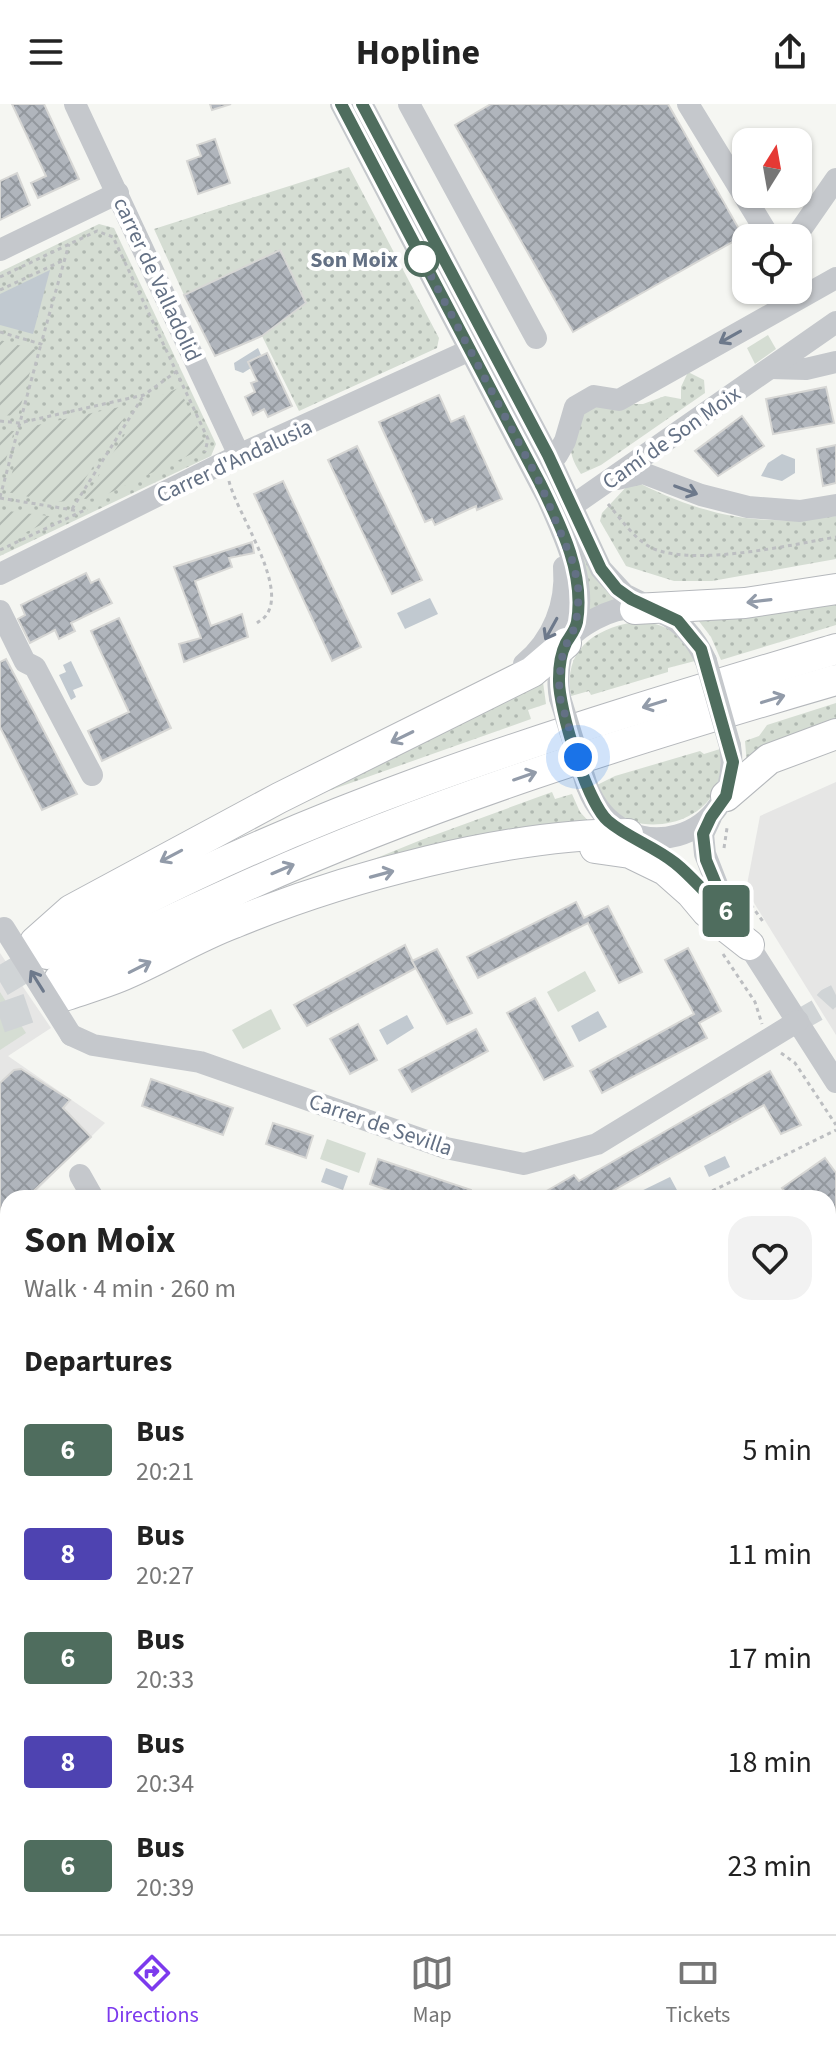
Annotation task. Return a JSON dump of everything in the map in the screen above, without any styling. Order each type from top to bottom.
[{"type":"highway","points":[[648,609],[745,603],[836,589]]},
{"type":"highway","points":[[52,968],[71,910],[279,798],[532,672],[569,640]]},
{"type":"highway","points":[[52,968],[137,905],[282,838],[401,790],[599,721],[836,649]]},
{"type":"highway","points":[[52,968],[136,938],[277,871],[410,818],[545,770],[836,680]]},
{"type":"highway","points":[[723,811],[769,759],[836,734]]},
{"type":"highway","points":[[52,968],[119,977],[213,931],[277,906],[375,876],[458,856],[560,838],[632,835]]},
{"type":"highway","points":[[458,856],[567,847],[630,853],[674,877],[707,912],[757,934]]},
{"type":"street","name":"carrer de Valladolid","points":[[75,104],[118,193],[233,458]]},
{"type":"street","points":[[341,104],[560,526],[574,565],[579,593],[576,625],[559,671],[560,698],[587,786],[599,811],[672,860],[711,901],[757,934],[798,1021],[836,1082]]},
{"type":"street","points":[[351,104],[370,141],[367,153]]},
{"type":"street","points":[[362,104],[553,454],[559,478],[593,555],[610,581],[631,599],[686,629],[706,661],[730,746],[732,774],[723,811],[703,834],[706,860],[728,913]]},
{"type":"street","points":[[409,104],[536,338]]},
{"type":"street","points":[[688,104],[761,224]]},
{"type":"street","points":[[805,224],[836,179]]},
{"type":"street","points":[[0,250],[118,193]]},
{"type":"street","points":[[812,288],[836,278]]},
{"type":"street","points":[[553,454],[575,407],[594,396],[619,400],[779,304]]},
{"type":"street","points":[[771,368],[836,322]]},
{"type":"street","name":"Carrer d'Andalusia","points":[[0,574],[233,458],[470,350]]},
{"type":"street","points":[[771,368],[806,369],[836,362]]},
{"type":"street","name":"Camí de Son Moix","points":[[572,506],[771,368]]},
{"type":"street","points":[[487,382],[506,396],[535,450],[553,454]]},
{"type":"street","points":[[612,480],[643,473],[701,495],[748,507],[800,511],[836,505]]},
{"type":"street","points":[[453,712],[462,700],[525,663],[552,628],[565,587],[560,526]]},
{"type":"street","points":[[569,640],[601,616],[648,609]]},
{"type":"street","points":[[0,611],[25,662],[35,667],[92,775]]},
{"type":"street","points":[[728,913],[716,846],[720,824],[727,811],[746,787],[765,771],[836,742]]},
{"type":"street","points":[[632,835],[657,838],[681,835],[723,811]]},
{"type":"street","name":"Carrer de Sevilla","points":[[2,924],[71,1035],[93,1045],[200,1062],[446,1148],[524,1164],[597,1144],[798,1021]]},
{"type":"street","points":[[80,1175],[88,1190]]},
{"type":"path","points":[[0,277],[97,231],[113,237],[208,439],[207,450],[201,456]]},
{"type":"path","points":[[69,244],[0,497],[82,511]]},
{"type":"path","points":[[0,290],[64,260]]},
{"type":"path","points":[[0,332],[41,344]]},
{"type":"path","points":[[72,509],[144,395],[177,371]]},
{"type":"path","points":[[0,421],[19,423],[144,395]]},
{"type":"path","points":[[233,458],[229,485],[256,542],[272,593],[268,614],[257,623]]},
{"type":"path","points":[[600,506],[606,502],[650,547],[686,555],[727,554],[836,537]]},
{"type":"path","points":[[0,550],[96,505]]},
{"type":"path","points":[[723,811],[725,858]]},
{"type":"path","points":[[732,877],[757,934]]},
{"type":"path","points":[[714,1190],[836,1127],[795,1063],[781,1053],[770,1038]]},
{"type":"shaded area","points":[[349,167],[439,338],[437,348],[299,411],[262,336],[306,303],[281,250],[184,295],[154,229]]},
{"type":"shaded area","points":[[99,224],[114,228],[216,444],[211,456],[0,556],[0,272]]},
{"type":"shaded area","points":[[50,270],[33,334],[0,325],[0,294]]},
{"type":"shaded area","points":[[768,335],[776,349],[755,364],[747,348]]},
{"type":"shaded area","points":[[0,340],[36,350],[18,416],[0,415]]},
{"type":"shaded area","points":[[258,348],[261,355],[249,361],[251,368],[243,373],[235,370],[234,363]]},
{"type":"shaded area","points":[[688,372],[704,380],[705,393],[601,465],[581,474],[572,456],[571,442],[584,409],[604,404],[643,404],[665,396],[681,399],[681,387]]},
{"type":"shaded area","points":[[179,388],[204,441],[200,450],[99,498],[84,499],[146,401]]},
{"type":"shaded area","points":[[133,404],[71,501],[52,502],[7,492],[24,428]]},
{"type":"shaded area","points":[[0,430],[14,431],[0,481]]},
{"type":"shaded area","points":[[782,454],[795,459],[795,473],[782,481],[761,476],[768,463]]},
{"type":"shaded area","points":[[542,469],[621,605],[584,617]]},
{"type":"shaded area","points":[[641,484],[689,504],[736,516],[784,520],[836,516],[836,559],[712,581],[674,581],[626,566],[600,521],[602,513],[628,485]]},
{"type":"shaded area","points":[[0,510],[57,517],[0,545]]},
{"type":"shaded area","points":[[430,598],[438,614],[405,629],[397,613]]},
{"type":"shaded area","points":[[836,599],[836,625],[721,660],[711,637],[698,620]]},
{"type":"shaded area","points":[[633,622],[655,624],[671,631],[695,661],[591,695],[589,691],[571,696],[572,666],[584,645],[605,630]]},
{"type":"shaded area","points":[[71,661],[83,686],[73,690],[76,697],[71,700],[59,675],[66,672],[63,665]]},
{"type":"shaded area","points":[[543,682],[546,704],[528,710],[531,719],[297,802]]},
{"type":"shaded area","points":[[836,703],[836,727],[747,765],[745,741],[759,736],[767,725]]},
{"type":"shaded area","points":[[720,749],[717,787],[706,803],[683,819],[654,824],[626,819],[611,809],[597,785],[615,776],[700,751],[704,754]]},
{"type":"shaded area","points":[[836,782],[836,1035],[746,890],[760,816]]},
{"type":"shaded area","points":[[552,792],[555,799],[572,794],[580,812],[593,826],[315,883],[421,840]]},
{"type":"shaded area","points":[[0,953],[51,1028],[8,1056],[105,1123],[37,1190],[0,1190]]},
{"type":"shaded area","points":[[585,971],[596,991],[558,1012],[547,992]]},
{"type":"shaded area","points":[[0,992],[26,1033],[0,1050]]},
{"type":"shaded area","points":[[271,1009],[281,1029],[243,1049],[232,1030]]},
{"type":"shaded area","points":[[598,1011],[607,1027],[579,1042],[571,1026]]},
{"type":"shaded area","points":[[407,1015],[414,1028],[387,1045],[379,1030]]},
{"type":"shaded area","points":[[327,1139],[366,1153],[359,1173],[320,1159]]},
{"type":"shaded area","points":[[725,1156],[730,1167],[709,1177],[704,1166]]},
{"type":"shaded area","points":[[326,1168],[348,1176],[343,1190],[321,1182]]},
{"type":"shaded area","points":[[670,1177],[677,1190],[643,1190]]},
{"type":"building","points":[[12,104],[44,104],[79,179],[38,198],[31,183],[46,176]]},
{"type":"building","points":[[210,104],[231,104],[212,110]]},
{"type":"building","points":[[491,104],[668,104],[736,224],[732,224],[732,242],[573,332],[455,125]]},
{"type":"building","points":[[215,139],[230,183],[198,194],[187,161],[201,156],[197,145]]},
{"type":"building","points":[[17,173],[30,205],[0,220],[0,181]]},
{"type":"building","points":[[280,250],[306,303],[262,336],[215,356],[184,295]]},
{"type":"building","points":[[267,353],[292,406],[268,417],[264,409],[253,415],[245,397],[255,392],[251,383],[257,381],[248,362]]},
{"type":"building","points":[[826,387],[834,423],[773,434],[766,399]]},
{"type":"building","points":[[439,395],[451,422],[464,416],[502,499],[477,510],[476,506],[435,525],[432,519],[425,522],[379,422]]},
{"type":"building","points":[[742,416],[764,446],[718,476],[695,451]]},
{"type":"building","points":[[836,445],[836,483],[823,486],[817,449]]},
{"type":"building","points":[[357,446],[422,580],[392,594],[328,460]]},
{"type":"building","points":[[283,481],[361,647],[332,661],[254,494]]},
{"type":"building","points":[[252,542],[254,553],[229,558],[232,567],[195,581],[211,626],[242,614],[248,637],[184,662],[179,644],[201,638],[174,567]]},
{"type":"building","points":[[86,573],[91,583],[99,579],[112,603],[71,623],[75,631],[59,639],[55,630],[30,643],[18,619],[25,615],[21,605]]},
{"type":"building","points":[[119,618],[171,728],[102,761],[88,731],[129,712],[91,631]]},
{"type":"building","points":[[6,659],[77,794],[42,810],[0,727],[0,662]]},
{"type":"building","points":[[576,902],[584,918],[608,906],[642,972],[619,983],[588,923],[478,978],[467,957]]},
{"type":"building","points":[[405,945],[416,968],[307,1026],[294,1005]]},
{"type":"building","points":[[688,948],[721,1011],[699,1023],[707,1038],[602,1093],[590,1071],[694,1014],[665,960]]},
{"type":"building","points":[[437,949],[472,1013],[447,1024],[412,961]]},
{"type":"building","points":[[535,998],[573,1066],[544,1080],[507,1013]]},
{"type":"building","points":[[358,1024],[377,1060],[350,1074],[330,1039]]},
{"type":"building","points":[[476,1029],[488,1051],[412,1092],[399,1070]]},
{"type":"building","points":[[21,1069],[70,1100],[63,1108],[91,1137],[35,1190],[0,1190],[0,1083],[14,1070]]},
{"type":"building","points":[[770,1071],[801,1125],[781,1134],[764,1105],[614,1190],[548,1190],[574,1175],[579,1181]]},
{"type":"building","points":[[151,1079],[233,1108],[223,1135],[142,1106]]},
{"type":"building","points":[[273,1123],[313,1136],[306,1158],[266,1144]]},
{"type":"building","points":[[825,1158],[836,1173],[836,1190],[782,1188]]},
{"type":"building","points":[[378,1159],[471,1190],[388,1190],[370,1184]]},
{"type":"tunnel","points":[[0,982],[47,954]]},
{"type":"tunnel","points":[[0,1018],[67,995]]},
{"type":"tunnel","points":[[798,1021],[836,995]]},
{"type":"bus line","name":"6","points":[[341,104],[540,483],[565,540],[575,570],[579,602],[576,625],[561,660],[559,691],[592,800],[607,820],[663,853],[701,887],[711,901],[728,913],[706,860],[703,834],[726,796],[733,762],[701,649],[678,621],[631,599],[617,589],[601,569],[548,455],[362,104]]},
{"type":"place","name":"Son Moix","points":[[422,259]]},
{"type":"route","points":[[422,259],[420,255],[548,499],[574,565],[579,593],[576,625],[563,651],[559,681],[560,698],[578,757]]}]
